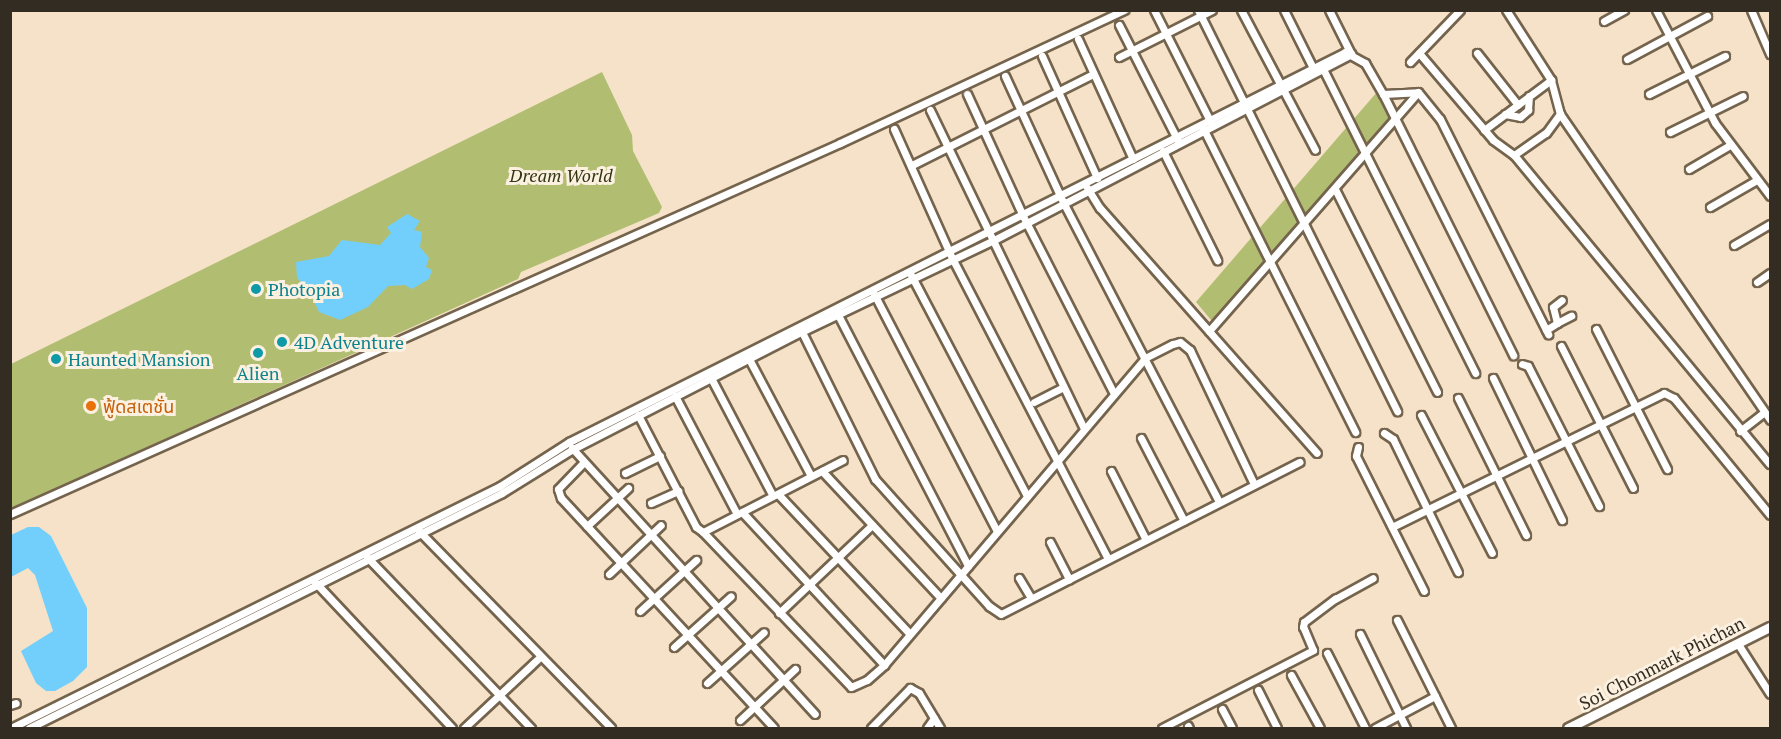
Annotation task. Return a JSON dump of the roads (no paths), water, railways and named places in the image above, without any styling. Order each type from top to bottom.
[{"type":"street","points":[[10,514],[840,143],[1124,10]]},
{"type":"street","points":[[1154,10],[1212,124]]},
{"type":"street","points":[[1119,57],[1199,13],[1212,10]]},
{"type":"street","points":[[1241,10],[1284,87],[1315,150]]},
{"type":"street","points":[[1284,10],[1315,71]]},
{"type":"street","points":[[1329,10],[1351,54],[1365,63],[1383,94],[1513,355]]},
{"type":"street","points":[[1410,62],[1460,10]]},
{"type":"street","points":[[1506,10],[1551,81],[1560,114],[1770,420]]},
{"type":"street","points":[[1604,21],[1624,10]]},
{"type":"street","points":[[1656,10],[1709,111],[1730,145],[1770,196]]},
{"type":"street","points":[[1751,10],[1770,54]]},
{"type":"street","points":[[1199,13],[1397,411]]},
{"type":"street","points":[[1626,59],[1707,16]]},
{"type":"street","points":[[1119,25],[1178,140]]},
{"type":"street","points":[[1078,39],[1134,159]]},
{"type":"street","points":[[1419,53],[1484,130],[1514,155],[1740,431],[1770,464]]},
{"type":"street","points":[[1478,53],[1518,105]]},
{"type":"street","points":[[11,729],[20,727],[110,679],[364,552],[502,493],[571,446],[748,358],[799,326],[874,294],[991,232],[1024,219],[1351,54]]},
{"type":"street","points":[[1041,56],[1097,178]]},
{"type":"street","points":[[1649,94],[1725,56]]},
{"type":"street","points":[[1322,67],[1475,373]]},
{"type":"street","points":[[912,165],[1057,90],[1093,74]]},
{"type":"street","points":[[1005,76],[1062,199],[1219,502]]},
{"type":"street","points":[[1484,130],[1551,81]]},
{"type":"street","points":[[1383,94],[1418,92]]},
{"type":"street","points":[[1209,331],[1418,92]]},
{"type":"street","points":[[1418,92],[1440,119],[1547,332],[1557,322],[1571,316]]},
{"type":"street","points":[[967,94],[1024,219],[1113,392]]},
{"type":"street","points":[[1505,114],[1520,117],[1528,110],[1529,96]]},
{"type":"street","points":[[1670,132],[1743,96]]},
{"type":"street","points":[[930,110],[1083,426]]},
{"type":"street","points":[[1514,155],[1546,133],[1560,114]]},
{"type":"street","points":[[894,129],[951,255],[1108,559]]},
{"type":"street","points":[[1203,129],[1355,432]]},
{"type":"street","points":[[1689,169],[1730,145]]},
{"type":"street","points":[[1087,187],[1097,178],[1134,159],[1162,149]]},
{"type":"street","points":[[1162,149],[1217,260]]},
{"type":"street","points":[[1710,207],[1757,180]]},
{"type":"street","points":[[1087,187],[1209,331],[1317,453]]},
{"type":"street","points":[[1335,189],[1437,392]]},
{"type":"street","points":[[951,255],[994,240],[1024,219]]},
{"type":"street","points":[[1734,245],[1770,224]]},
{"type":"street","points":[[1757,282],[1770,273]]},
{"type":"street","points":[[911,275],[1026,496]]},
{"type":"street","points":[[874,294],[998,531]]},
{"type":"street","points":[[1557,322],[1553,307],[1562,300]]},
{"type":"street","points":[[836,312],[968,566]]},
{"type":"street","points":[[799,326],[875,478],[963,572],[996,612],[1010,611],[1031,598],[1299,462]]},
{"type":"street","points":[[1596,329],[1666,469]]},
{"type":"street","points":[[637,413],[696,527],[845,684],[851,687],[867,680],[885,665],[1083,426],[1145,358],[1173,344],[1185,345],[1254,484]]},
{"type":"street","points":[[1562,346],[1633,488]]},
{"type":"street","points":[[748,358],[811,476]]},
{"type":"street","points":[[1522,364],[1528,366],[1599,506]]},
{"type":"street","points":[[710,377],[776,495],[910,634]]},
{"type":"street","points":[[1493,378],[1562,520]]},
{"type":"street","points":[[1034,402],[1063,387]]},
{"type":"street","points":[[1392,526],[1660,394],[1674,398],[1770,515]]},
{"type":"street","points":[[674,395],[740,513],[885,665]]},
{"type":"street","points":[[1458,398],[1526,535]]},
{"type":"street","points":[[1740,431],[1764,412]]},
{"type":"street","points":[[1421,415],[1492,553]]},
{"type":"street","points":[[1384,433],[1393,439],[1458,572]]},
{"type":"street","points":[[1142,438],[1184,521]]},
{"type":"street","points":[[571,446],[583,463],[815,714]]},
{"type":"street","points":[[1358,447],[1356,456],[1424,591]]},
{"type":"street","points":[[625,473],[660,456]]},
{"type":"street","points":[[703,532],[843,460]]},
{"type":"street","points":[[583,463],[558,493],[774,729]]},
{"type":"street","points":[[822,471],[941,598]]},
{"type":"street","points":[[1111,471],[1146,540]]},
{"type":"street","points":[[587,526],[628,488]]},
{"type":"street","points":[[651,503],[678,491]]},
{"type":"street","points":[[609,574],[661,525]]},
{"type":"street","points":[[779,613],[872,525]]},
{"type":"street","points":[[29,729],[368,559],[418,529]]},
{"type":"street","points":[[418,529],[611,729]]},
{"type":"street","points":[[1050,542],[1069,579]]},
{"type":"street","points":[[364,552],[368,559],[531,729]]},
{"type":"street","points":[[640,611],[696,560]]},
{"type":"street","points":[[312,578],[452,729]]},
{"type":"street","points":[[1020,578],[1031,598]]},
{"type":"street","points":[[1162,729],[1313,650],[1303,627],[1304,622],[1335,599],[1373,578]]},
{"type":"street","points":[[674,647],[730,596]]},
{"type":"street","points":[[267,600],[271,608]]},
{"type":"street","points":[[1397,620],[1451,729]]},
{"type":"street","name":"Soi Chonmark Phichan","points":[[1568,729],[1770,627]]},
{"type":"street","points":[[707,683],[764,632]]},
{"type":"street","points":[[1360,634],[1406,729]]},
{"type":"street","points":[[1738,644],[1770,694]]},
{"type":"street","points":[[1327,653],[1365,729]]},
{"type":"street","points":[[464,729],[540,657]]},
{"type":"street","points":[[740,720],[795,669]]},
{"type":"street","points":[[1291,675],[1316,727]]},
{"type":"street","points":[[110,679],[114,687]]},
{"type":"street","points":[[871,729],[910,688],[919,693],[940,729]]},
{"type":"street","points":[[1258,690],[1277,729]]},
{"type":"street","points":[[1375,729],[1398,714],[1435,696]]},
{"type":"street","points":[[1222,708],[1232,729]]},
{"type":"street","points":[[927,729],[934,718]]},
{"type":"water","points":[[407,214],[420,221],[414,230],[422,232],[420,247],[429,258],[426,267],[432,270],[429,279],[412,289],[405,285],[388,286],[368,307],[340,320],[319,312],[309,289],[297,278],[296,262],[329,256],[342,240],[380,245],[391,233],[387,227]]},
{"type":"water","points":[[28,527],[39,527],[51,536],[87,608],[87,667],[73,681],[55,691],[46,691],[36,683],[21,651],[53,631],[35,575],[28,568],[11,577],[11,535]]},
{"type":"place","name":"Photopia","points":[[256,289]]},
{"type":"place","name":"4D Adventure","points":[[282,342]]},
{"type":"place","name":"Alien","points":[[258,353]]},
{"type":"place","name":"Haunted Mansion","points":[[56,359]]},
{"type":"place","name":"ฟู้ดสเตชั่น","points":[[91,406]]},
{"type":"park label","name":"Dream World","points":[[561,175]]}]
